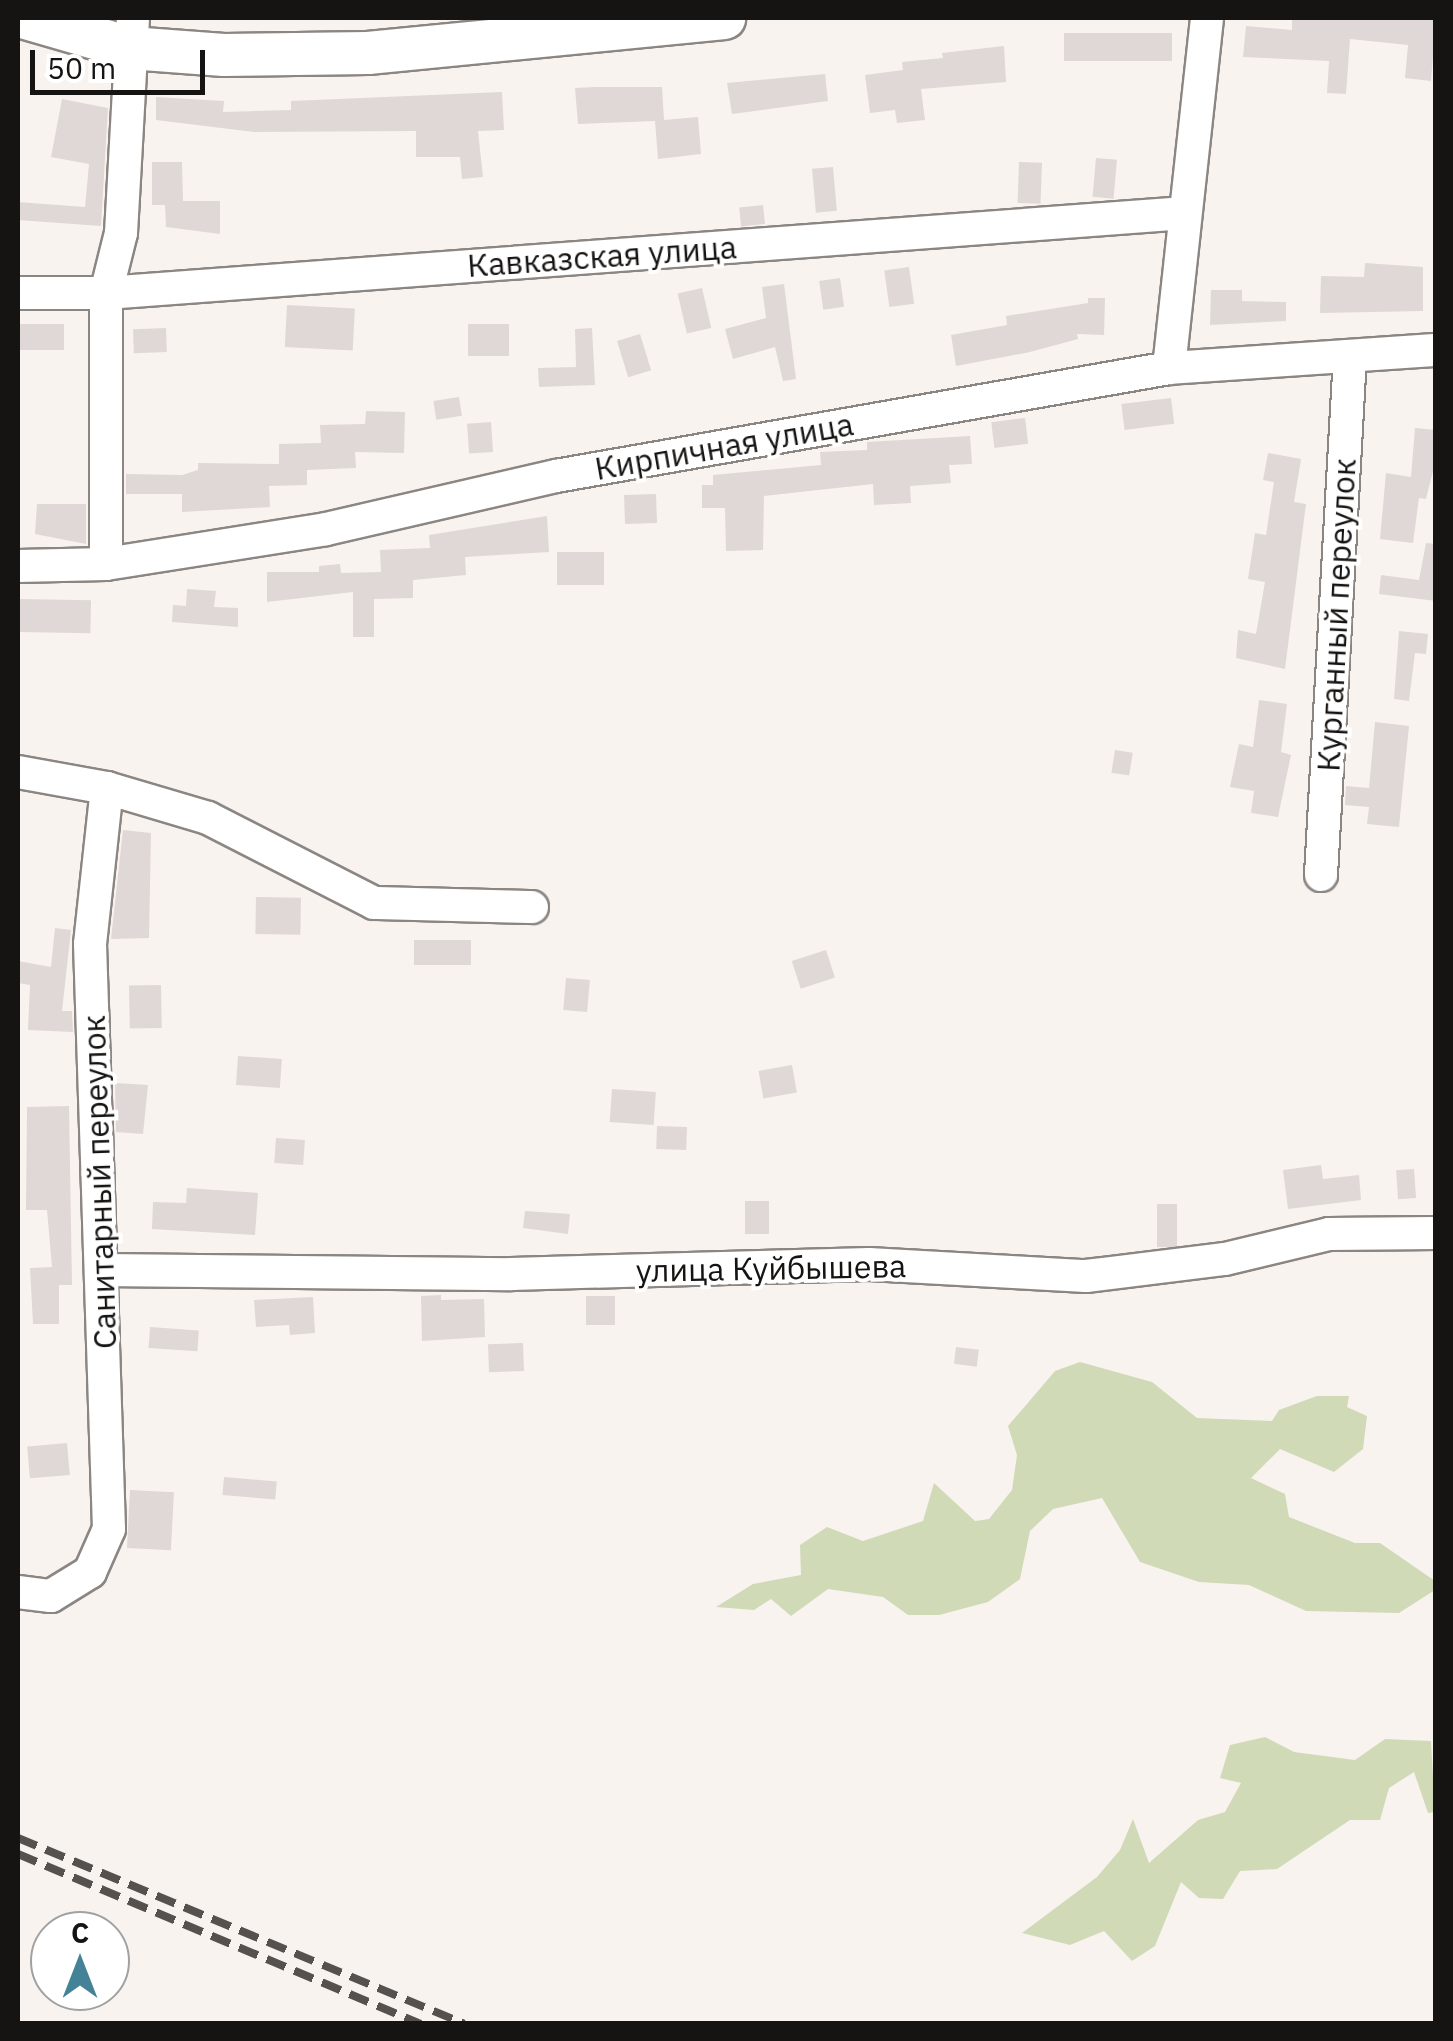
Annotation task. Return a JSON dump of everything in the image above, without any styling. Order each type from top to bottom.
[{"type":"main road","points":[[26,18],[131,33],[224,55],[368,53],[724,18]]},
{"type":"street","points":[[1169,368],[1207,18]]},
{"type":"street","points":[[106,564],[106,293],[121,233],[131,33]]},
{"type":"street","name":"Кавказская улица","points":[[18,294],[106,293],[1186,213]]},
{"type":"street","name":"Кирпичная улица","points":[[18,566],[106,564],[326,529],[556,476],[1169,368],[1436,350]]},
{"type":"street","name":"Курганный переулок","points":[[1321,875],[1350,356]]},
{"type":"street","points":[[18,772],[108,788],[208,818],[374,903],[532,907]]},
{"type":"street","name":"Санитарный переулок","points":[[18,1592],[51,1596],[90,1572],[109,1530],[90,944],[108,788]]},
{"type":"street","name":"улица Куйбышева","points":[[103,1270],[511,1274],[869,1264],[1086,1276],[1224,1258],[1329,1234],[1436,1233]]},
{"type":"green space","points":[[1080,1362],[1152,1382],[1197,1418],[1272,1421],[1279,1410],[1317,1396],[1349,1396],[1347,1407],[1367,1416],[1363,1449],[1334,1472],[1280,1449],[1251,1478],[1285,1494],[1289,1517],[1355,1543],[1380,1543],[1435,1581],[1435,1590],[1399,1613],[1306,1611],[1249,1585],[1199,1582],[1140,1562],[1102,1498],[1053,1509],[1030,1531],[1020,1579],[988,1602],[939,1615],[908,1615],[883,1597],[828,1589],[791,1616],[771,1599],[754,1610],[716,1607],[753,1584],[801,1575],[800,1545],[827,1527],[863,1541],[923,1521],[934,1483],[975,1521],[989,1519],[1012,1490],[1017,1455],[1008,1426],[1055,1371]]},
{"type":"green space","points":[[1265,1737],[1294,1752],[1355,1760],[1385,1739],[1431,1741],[1435,1812],[1428,1813],[1414,1772],[1389,1788],[1380,1820],[1350,1820],[1277,1869],[1240,1871],[1223,1899],[1199,1898],[1181,1882],[1155,1946],[1132,1961],[1104,1931],[1070,1945],[1022,1933],[1097,1877],[1120,1850],[1133,1819],[1149,1863],[1198,1820],[1225,1812],[1241,1783],[1220,1778],[1230,1745]]},
{"type":"building","points":[[1436,18],[1431,81],[1405,78],[1408,45],[1350,39],[1346,94],[1327,93],[1329,61],[1243,57],[1246,26],[1292,30],[1292,20]]},
{"type":"building","points":[[1064,33],[1172,33],[1172,61],[1064,61]]},
{"type":"building","points":[[1004,46],[1006,82],[921,89],[925,120],[897,123],[895,110],[870,113],[865,75],[903,70],[902,62],[943,58],[942,53]]},
{"type":"building","points":[[825,74],[828,101],[732,114],[727,83]]},
{"type":"building","points":[[662,87],[664,120],[698,117],[701,154],[658,159],[655,121],[578,124],[575,88]]},
{"type":"building","points":[[502,92],[504,130],[478,131],[483,177],[462,179],[460,157],[416,157],[416,131],[254,132],[156,120],[156,97],[224,101],[223,112],[291,110],[291,101]]},
{"type":"building","points":[[62,99],[108,108],[101,226],[18,220],[18,202],[85,207],[89,164],[51,157]]},
{"type":"building","points":[[1096,158],[1117,160],[1114,199],[1093,197]]},
{"type":"building","points":[[152,162],[182,162],[183,201],[220,201],[220,234],[166,227],[165,205],[152,205]]},
{"type":"building","points":[[1019,162],[1042,163],[1041,204],[1018,203]]},
{"type":"building","points":[[833,167],[837,211],[816,213],[812,169]]},
{"type":"building","points":[[763,205],[765,224],[741,226],[739,208]]},
{"type":"building","points":[[1365,263],[1423,267],[1423,311],[1320,313],[1321,276],[1364,277]]},
{"type":"building","points":[[909,267],[914,304],[889,307],[884,270]]},
{"type":"building","points":[[840,278],[844,307],[823,310],[819,281]]},
{"type":"building","points":[[784,284],[796,379],[783,381],[775,347],[733,359],[725,329],[766,318],[762,287]]},
{"type":"building","points":[[702,288],[711,328],[687,334],[678,294]]},
{"type":"building","points":[[1211,290],[1242,290],[1242,301],[1286,302],[1286,321],[1210,325]]},
{"type":"building","points":[[1088,298],[1105,298],[1104,335],[1077,334],[1078,339],[1030,352],[956,366],[951,335],[1007,325],[1006,316],[1088,303]]},
{"type":"building","points":[[287,305],[355,309],[353,351],[285,347]]},
{"type":"building","points":[[18,324],[64,324],[64,350],[18,350]]},
{"type":"building","points":[[468,324],[509,324],[509,356],[468,356]]},
{"type":"building","points":[[166,328],[167,352],[134,353],[133,329]]},
{"type":"building","points":[[592,328],[595,385],[539,387],[538,368],[576,367],[575,329]]},
{"type":"building","points":[[640,334],[651,370],[628,377],[617,341]]},
{"type":"building","points":[[459,397],[462,416],[436,420],[433,401]]},
{"type":"building","points":[[1171,398],[1174,424],[1125,430],[1121,404]]},
{"type":"building","points":[[366,411],[405,412],[404,453],[355,452],[356,468],[307,470],[307,485],[269,486],[270,507],[182,512],[182,494],[126,494],[126,474],[182,475],[198,470],[198,463],[279,464],[279,444],[321,443],[320,425],[365,424]]},
{"type":"building","points":[[1025,418],[1028,444],[994,448],[991,422]]},
{"type":"building","points":[[491,422],[493,452],[469,454],[467,424]]},
{"type":"building","points":[[1415,428],[1436,430],[1436,459],[1426,499],[1419,498],[1413,543],[1380,539],[1386,473],[1411,477]]},
{"type":"building","points":[[970,436],[972,464],[949,465],[951,483],[910,486],[911,503],[874,505],[873,484],[764,496],[763,550],[726,551],[725,508],[702,508],[702,485],[713,485],[713,475],[821,465],[820,452],[867,450],[867,442]]},
{"type":"building","points":[[1268,453],[1301,459],[1294,502],[1306,504],[1285,669],[1236,658],[1238,630],[1256,634],[1265,582],[1248,579],[1255,533],[1266,535],[1274,482],[1263,480]]},
{"type":"building","points":[[656,494],[657,523],[625,524],[624,495]]},
{"type":"building","points":[[37,504],[86,504],[86,544],[35,534]]},
{"type":"building","points":[[547,516],[549,552],[465,557],[466,575],[413,580],[413,598],[374,599],[374,637],[353,637],[353,592],[267,602],[267,572],[319,572],[319,566],[340,564],[341,573],[381,572],[380,550],[430,548],[429,535]]},
{"type":"building","points":[[1426,543],[1436,544],[1436,601],[1379,594],[1381,575],[1419,580]]},
{"type":"building","points":[[557,552],[604,552],[604,585],[557,585]]},
{"type":"building","points":[[187,589],[216,591],[214,607],[238,608],[238,627],[172,622],[173,605],[186,606]]},
{"type":"building","points":[[18,599],[91,600],[90,633],[18,632]]},
{"type":"building","points":[[1399,631],[1428,634],[1426,654],[1415,653],[1409,701],[1394,699]]},
{"type":"building","points":[[1259,700],[1287,704],[1281,752],[1291,755],[1278,817],[1251,813],[1254,791],[1230,787],[1239,744],[1253,747]]},
{"type":"building","points":[[1375,722],[1409,726],[1399,827],[1367,824],[1369,807],[1345,805],[1346,786],[1369,788]]},
{"type":"building","points":[[1115,750],[1133,753],[1129,776],[1111,773]]},
{"type":"building","points":[[123,830],[151,833],[149,938],[111,939]]},
{"type":"building","points":[[256,897],[301,898],[300,935],[255,934]]},
{"type":"building","points":[[55,928],[71,930],[62,1011],[72,1011],[73,1032],[28,1030],[30,985],[18,983],[18,961],[51,967]]},
{"type":"building","points":[[414,940],[471,940],[471,965],[414,965]]},
{"type":"building","points":[[826,950],[835,978],[801,989],[792,961]]},
{"type":"building","points":[[566,978],[590,980],[587,1012],[563,1010]]},
{"type":"building","points":[[161,985],[162,1028],[130,1029],[129,986]]},
{"type":"building","points":[[238,1056],[282,1059],[280,1088],[236,1085]]},
{"type":"building","points":[[792,1065],[797,1093],[763,1098],[759,1071]]},
{"type":"building","points":[[115,1083],[148,1085],[143,1134],[116,1132]]},
{"type":"building","points":[[612,1089],[656,1092],[654,1125],[610,1122]]},
{"type":"building","points":[[69,1106],[72,1285],[59,1285],[59,1324],[33,1324],[30,1268],[52,1267],[47,1210],[26,1210],[27,1107]]},
{"type":"building","points":[[657,1126],[687,1127],[686,1150],[656,1149]]},
{"type":"building","points":[[276,1138],[305,1140],[303,1165],[274,1163]]},
{"type":"building","points":[[1321,1165],[1323,1179],[1359,1175],[1361,1200],[1288,1209],[1283,1170]]},
{"type":"building","points":[[1414,1169],[1416,1198],[1398,1199],[1396,1170]]},
{"type":"building","points":[[187,1188],[258,1193],[255,1235],[152,1229],[153,1202],[186,1203]]},
{"type":"building","points":[[745,1201],[769,1201],[769,1234],[745,1234]]},
{"type":"building","points":[[1157,1204],[1177,1204],[1177,1247],[1157,1247]]},
{"type":"building","points":[[525,1211],[570,1214],[568,1234],[523,1228]]},
{"type":"building","points":[[441,1295],[441,1300],[484,1299],[485,1337],[422,1341],[421,1296]]},
{"type":"building","points":[[586,1296],[615,1296],[615,1325],[586,1325]]},
{"type":"building","points":[[313,1297],[315,1333],[290,1335],[289,1325],[256,1327],[254,1300]]},
{"type":"building","points":[[150,1327],[199,1330],[197,1351],[149,1348]]},
{"type":"building","points":[[523,1343],[524,1371],[489,1372],[488,1344]]},
{"type":"building","points":[[956,1347],[979,1350],[977,1367],[954,1364]]},
{"type":"building","points":[[67,1443],[70,1475],[30,1478],[27,1446]]},
{"type":"building","points":[[224,1477],[277,1482],[275,1500],[222,1495]]},
{"type":"building","points":[[130,1490],[174,1492],[171,1550],[127,1548]]},
{"type":"railway","points":[[18,1838],[464,2024]]},
{"type":"railway","points":[[18,1854],[421,2024]]}]
